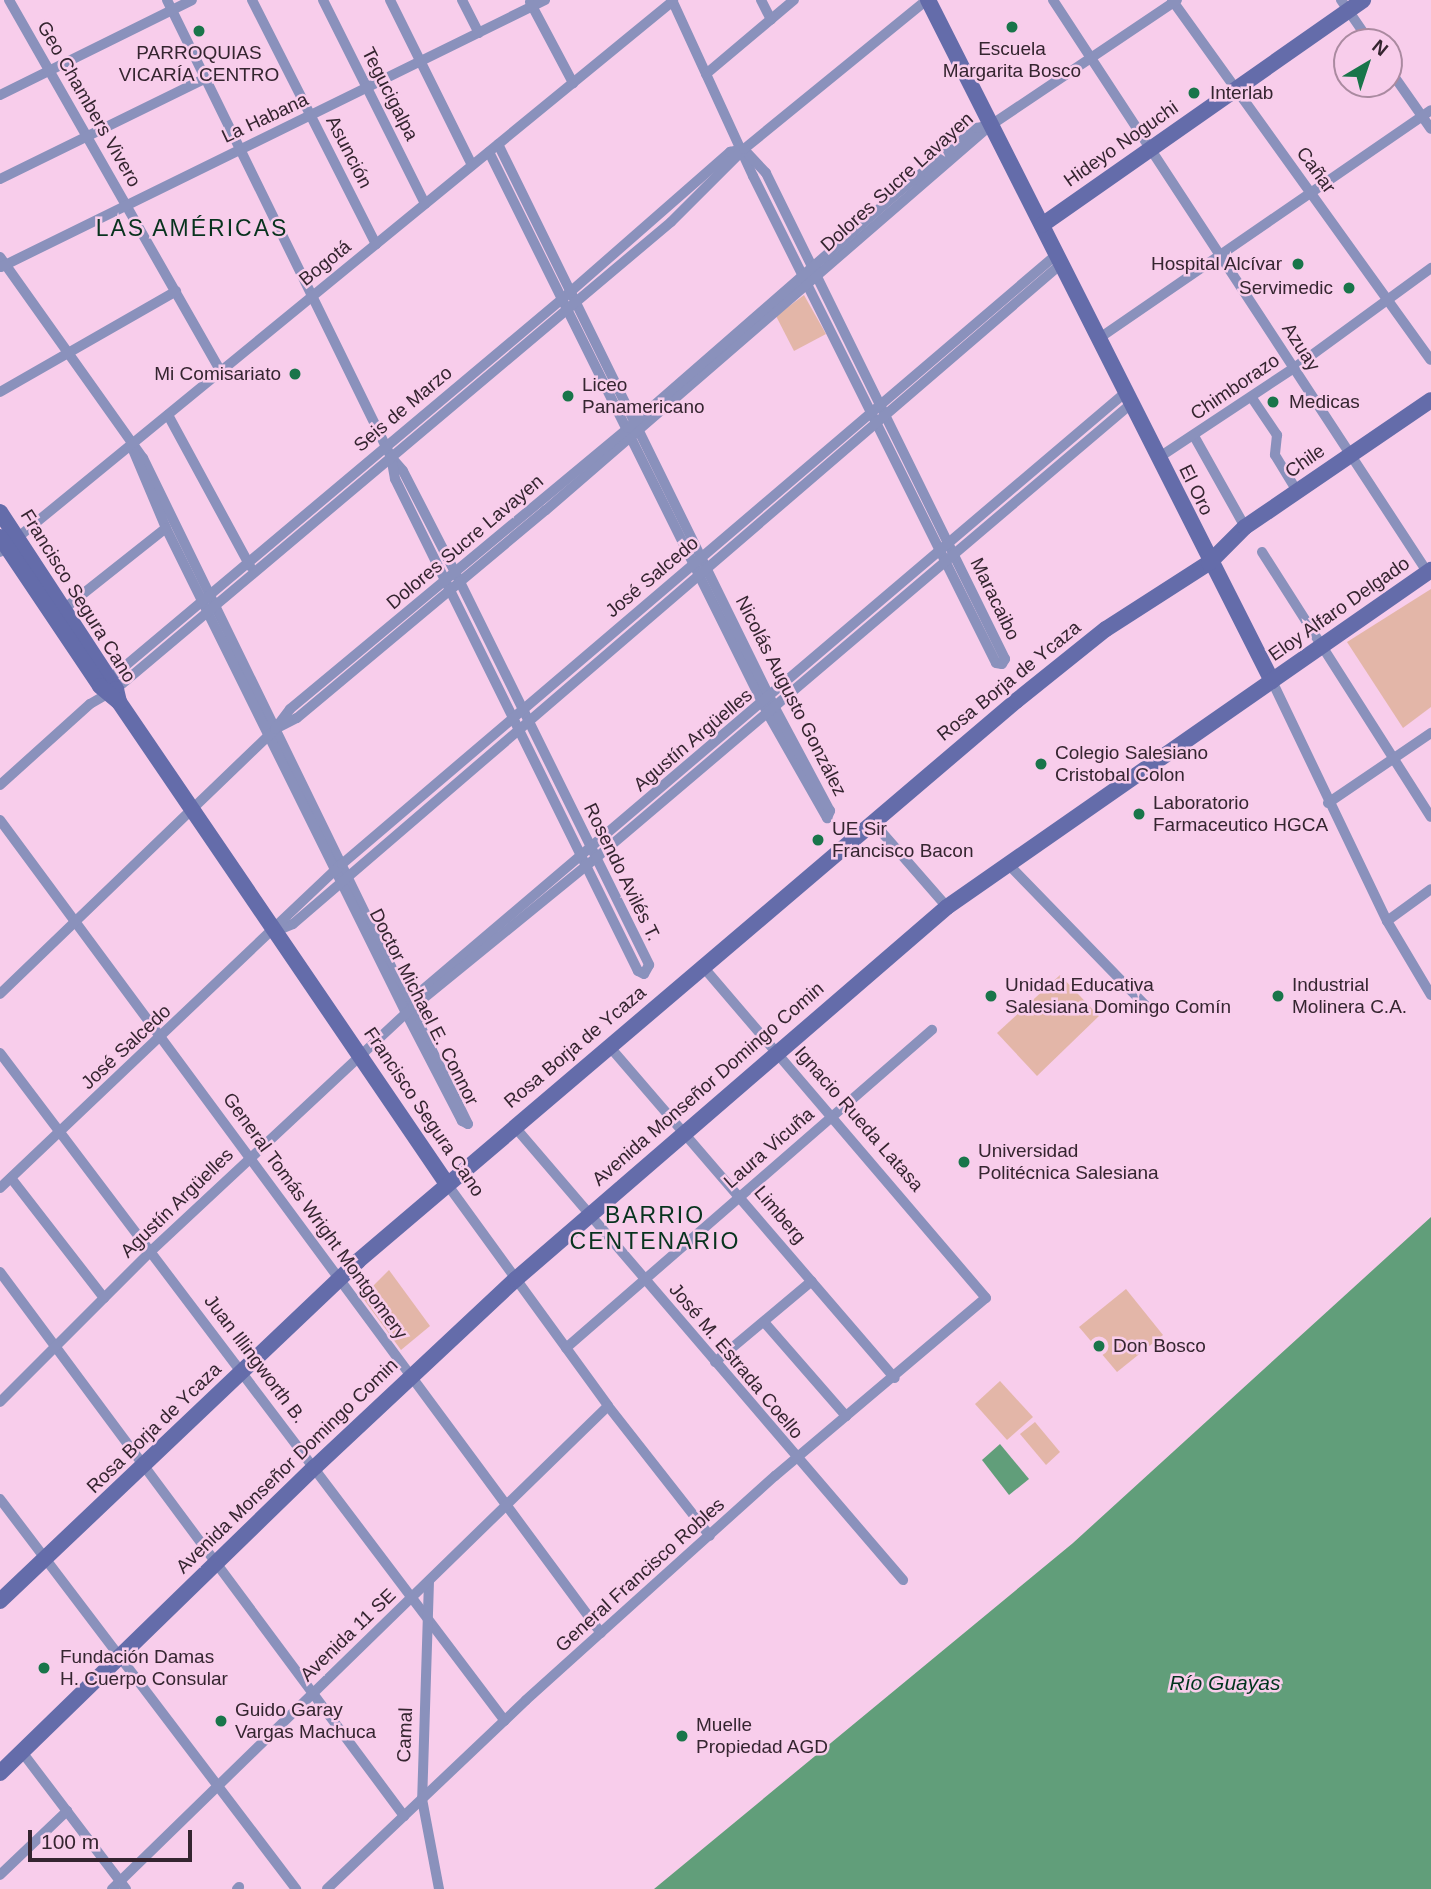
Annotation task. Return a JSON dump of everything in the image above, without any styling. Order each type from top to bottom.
[{"type":"main road","name":"El Oro","points":[[927,0],[1129,398],[1209,563],[1272,681]]},
{"type":"main road","name":"Hideyo Noguchi","points":[[1041,225],[1236,89],[1345,5],[1363,0]]},
{"type":"main road","name":"Chile","points":[[1209,563],[1245,527],[1431,400]]},
{"type":"main road","name":"Francisco Segura Cano","points":[[0,512],[6,543],[60,612],[110,691],[192,806],[447,1184]]},
{"type":"main road","name":"Rosa Borja de Ycaza","points":[[0,1601],[340,1280],[514,1126],[872,821],[1105,629],[1209,563]]},
{"type":"main road","name":"Eloy Alfaro Delgado","points":[[1272,681],[1429,571]]},
{"type":"main road","name":"Avenida Monseñor Domingo Comin","points":[[0,1773],[315,1466],[516,1279],[777,1050],[947,907],[1272,681]]},
{"type":"street","name":"Geo Chambers Vivero","points":[[9,0],[222,371]]},
{"type":"street","points":[[0,96],[170,5],[192,0]]},
{"type":"street","name":"Asunción","points":[[252,0],[376,244]]},
{"type":"street","name":"Tegucigalpa","points":[[323,0],[425,204]]},
{"type":"street","points":[[390,0],[472,165]]},
{"type":"street","points":[[462,0],[479,33]]},
{"type":"street","name":"La Habana","points":[[2,263],[311,116],[479,33],[531,3],[545,0]]},
{"type":"street","points":[[761,0],[771,20]]},
{"type":"street","points":[[706,74],[794,0]]},
{"type":"street","name":"Seis de Marzo","points":[[251,567],[317,520],[389,452],[667,217],[730,152],[744,149],[927,0]]},
{"type":"street","name":"Azuay","points":[[1053,0],[1350,455],[1429,571]]},
{"type":"street","name":"Maracaibo","points":[[672,1],[744,149],[753,176],[809,275],[947,554],[996,663],[1002,664],[1005,659],[947,554]]},
{"type":"street","name":"Bogotá","points":[[6,543],[168,415],[672,1]]},
{"type":"street","name":"Dolores Sucre Lavayen","points":[[0,994],[192,806],[272,732],[290,709],[363,656],[542,507],[898,200],[977,128],[991,125],[1174,1]]},
{"type":"street","name":"Cañar","points":[[1174,1],[1431,360]]},
{"type":"street","points":[[531,3],[573,83]]},
{"type":"street","name":"Rosendo Avilés T.","points":[[170,5],[389,452],[395,478],[453,581],[587,851],[638,971],[648,972],[649,965],[592,862]]},
{"type":"street","points":[[1345,5],[1361,28]]},
{"type":"street","points":[[0,179],[206,78]]},
{"type":"street","points":[[1403,85],[1427,113],[1431,129]]},
{"type":"street","points":[[1098,339],[1427,113]]},
{"type":"street","name":"Nicolás Augusto González","points":[[498,144],[529,221],[568,301],[702,566],[769,706],[827,818],[830,811],[769,706]]},
{"type":"street","name":"Nicolás Augusto González","points":[[489,152],[529,221]]},
{"type":"street","name":"José Salcedo","points":[[275,931],[293,924],[521,720],[1059,259]]},
{"type":"street","name":"Doctor Michael E. Connor","points":[[2,263],[65,355],[143,458],[272,732],[468,1124],[462,1121],[410,1010]]},
{"type":"street","name":"Chimborazo","points":[[1158,458],[1294,368],[1431,268]]},
{"type":"street","points":[[0,392],[176,291]]},
{"type":"street","points":[[1252,397],[1277,435],[1275,455],[1297,491]]},
{"type":"street","name":"Agustín Argüelles","points":[[497,934],[587,851],[677,783],[1129,398]]},
{"type":"street","points":[[168,415],[251,567]]},
{"type":"street","points":[[1194,436],[1245,527]]},
{"type":"street","name":"Doctor Michael E. Connor","points":[[131,445],[166,528],[210,602]]},
{"type":"street","name":"Seis de Marzo","points":[[0,785],[251,567],[309,510],[389,452]]},
{"type":"street","points":[[309,510],[317,520]]},
{"type":"street","points":[[60,612],[166,528]]},
{"type":"street","points":[[1262,552],[1431,817]]},
{"type":"street","name":"El Oro","points":[[1272,681],[1387,922],[1431,995]]},
{"type":"street","points":[[1328,803],[1431,733]]},
{"type":"street","name":"Agustín Argüelles","points":[[0,1402],[152,1251],[410,1010],[420,992],[592,862],[677,783]]},
{"type":"street","name":"José Salcedo","points":[[0,1188],[275,931],[339,867],[428,801]]},
{"type":"street","name":"General Tomás Wright Montgomery","points":[[0,820],[601,1633]]},
{"type":"street","points":[[872,821],[947,907]]},
{"type":"street","points":[[1007,863],[1146,1006]]},
{"type":"street","points":[[1387,922],[1431,889]]},
{"type":"street","name":"Ignacio Rueda Latasa","points":[[702,965],[986,1298]]},
{"type":"street","name":"Laura Vicuña","points":[[566,1348],[932,1030]]},
{"type":"street","name":"Limberg","points":[[609,1046],[685,1131],[895,1378]]},
{"type":"street","name":"Juan Illingworth B.","points":[[0,1053],[315,1466],[505,1721]]},
{"type":"street","name":"José M. Estrada Coello","points":[[514,1126],[902,1580]]},
{"type":"street","points":[[11,1178],[104,1298]]},
{"type":"street","name":"Francisco Segura Cano","points":[[447,1184],[608,1406],[710,1536]]},
{"type":"street","points":[[0,1272],[404,1816]]},
{"type":"street","points":[[715,1362],[813,1281]]},
{"type":"street","name":"General Francisco Robles","points":[[327,1889],[601,1633],[796,1459],[895,1378],[986,1298]]},
{"type":"street","points":[[764,1322],[846,1416]]},
{"type":"street","name":"Avenida 11 SE","points":[[119,1886],[608,1406]]},
{"type":"street","points":[[0,1499],[122,1655],[296,1889]]},
{"type":"street","name":"Camal","points":[[429,1580],[422,1799],[439,1889]]},
{"type":"street","points":[[22,1752],[119,1886]]},
{"type":"street","points":[[0,1875],[67,1811]]},
{"type":"shaded area","points":[[804,295],[826,334],[794,351],[776,316]]},
{"type":"shaded area","points":[[1431,589],[1431,707],[1403,728],[1347,642]]},
{"type":"shaded area","points":[[1060,975],[1099,1016],[1037,1076],[997,1033]]},
{"type":"shaded area","points":[[389,1270],[430,1326],[401,1350],[362,1297]]},
{"type":"shaded area","points":[[1126,1289],[1163,1335],[1117,1372],[1079,1327]]},
{"type":"shaded area","points":[[1000,1381],[1033,1417],[1007,1440],[975,1404]]},
{"type":"shaded area","points":[[1035,1422],[1060,1452],[1046,1465],[1020,1434]]},
{"type":"water","name":"Río Guayas","points":[[1431,1217],[1431,1889],[654,1889],[1073,1543]]},
{"type":"water","points":[[1000,1444],[1029,1479],[1009,1495],[982,1460]]},
{"type":"place","name":"Escuela Margarita Bosco","points":[[1012,27]]},
{"type":"place","name":"PARROQUIAS VICARÍA CENTRO","points":[[199,31]]},
{"type":"place","name":"Interlab","points":[[1194,93]]},
{"type":"place","name":"Hospital Alcívar","points":[[1298,264]]},
{"type":"place","name":"Servimedic","points":[[1349,288]]},
{"type":"place","name":"Mi Comisariato","points":[[295,374]]},
{"type":"place","name":"Liceo Panamericano","points":[[568,396]]},
{"type":"place","name":"Medicas","points":[[1273,402]]},
{"type":"place","name":"Colegio Salesiano Cristobal Colon","points":[[1041,764]]},
{"type":"place","name":"Laboratorio Farmaceutico HGCA","points":[[1139,814]]},
{"type":"place","name":"UE Sir Francisco Bacon","points":[[818,840]]},
{"type":"place","name":"Unidad Educativa Salesiana Domingo Comín","points":[[991,996]]},
{"type":"place","name":"Industrial Molinera C.A.","points":[[1278,996]]},
{"type":"place","name":"Universidad Politécnica Salesiana","points":[[964,1162]]},
{"type":"place","name":"Don Bosco","points":[[1099,1346]]},
{"type":"place","name":"Fundación Damas H. Cuerpo Consular","points":[[44,1668]]},
{"type":"place","name":"Guido Garay Vargas Machuca","points":[[221,1721]]},
{"type":"place","name":"Muelle Propiedad AGD","points":[[682,1736]]},
{"type":"district","name":"LAS AMÉRICAS","points":[[192,228]]},
{"type":"district","name":"BARRIO CENTENARIO","points":[[655,1228]]}]
